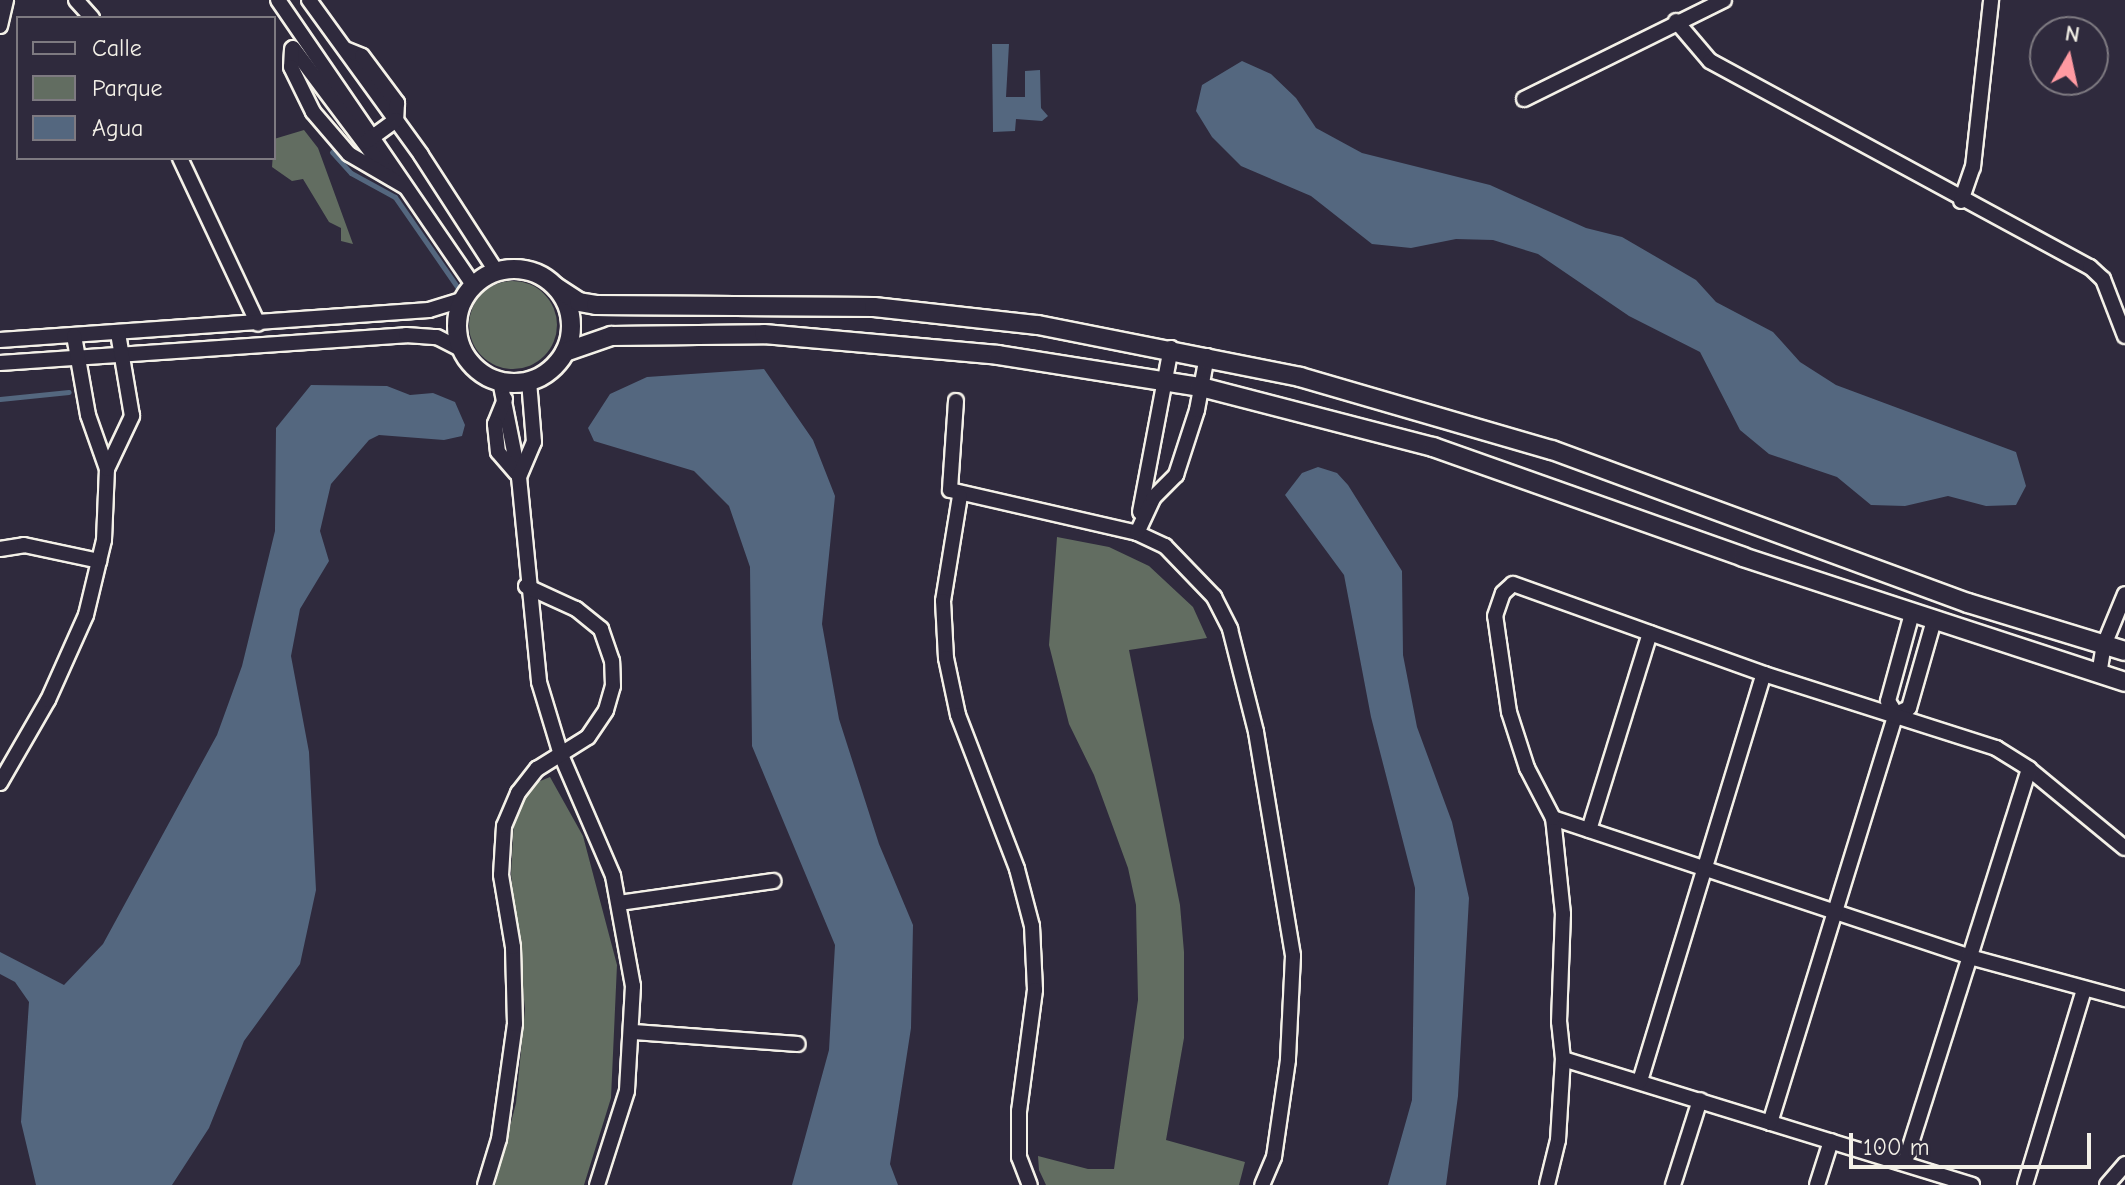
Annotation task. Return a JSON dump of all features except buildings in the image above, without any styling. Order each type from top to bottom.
[{"type":"street","points":[[0,26],[6,0]]},
{"type":"street","points":[[76,0],[90,16]]},
{"type":"street","points":[[278,0],[392,178]]},
{"type":"street","points":[[309,0],[396,120],[496,271]]},
{"type":"street","points":[[1524,99],[1676,21],[1724,0]]},
{"type":"street","points":[[1961,201],[1973,167],[1991,0]]},
{"type":"street","points":[[1676,21],[1710,61],[1961,201],[2090,267],[2103,279],[2125,336]]},
{"type":"street","points":[[295,24],[291,67],[299,89],[349,154],[408,188]]},
{"type":"street","points":[[292,49],[408,188],[468,293]]},
{"type":"street","points":[[349,154],[396,120]]},
{"type":"street","points":[[181,160],[258,324]]},
{"type":"street","points":[[0,340],[429,310],[468,293],[496,271],[533,271],[579,302],[596,305],[874,307],[1038,325],[1171,348],[1387,400],[1552,450],[1968,603],[2125,651]]},
{"type":"street","points":[[503,389],[529,381],[556,365],[565,352],[571,318],[556,287]]},
{"type":"street","points":[[462,350],[457,317],[468,293]]},
{"type":"street","points":[[0,783],[6,758],[48,700],[86,615],[99,561],[107,469],[132,416],[124,354],[118,333]]},
{"type":"street","points":[[565,352],[611,336],[764,334],[998,355],[1166,379],[1433,447],[1912,613],[2125,682]]},
{"type":"street","points":[[0,363],[406,335],[437,337],[462,350],[484,375],[503,389]]},
{"type":"street","points":[[74,336],[75,357],[107,469]]},
{"type":"street","points":[[1137,533],[1171,348]]},
{"type":"street","points":[[1137,533],[1153,498],[1176,475],[1207,356]]},
{"type":"street","points":[[529,381],[534,442],[519,477],[526,586],[539,682],[561,755],[613,876],[633,986],[634,1032],[618,1127],[597,1185]]},
{"type":"street","points":[[503,389],[495,424],[498,452],[519,477]]},
{"type":"street","points":[[956,401],[948,476],[950,490],[960,496],[1137,533],[1165,546],[1214,597],[1230,629],[1256,732],[1293,956],[1288,1060],[1274,1157],[1262,1185]]},
{"type":"street","points":[[960,496],[943,601],[946,658],[958,715],[1017,869],[1032,926],[1035,990],[1019,1111],[1019,1157],[1030,1185]]},
{"type":"street","points":[[0,549],[24,545],[99,561]]},
{"type":"street","points":[[1547,1185],[1558,1140],[1563,1059],[1559,1022],[1563,914],[1553,818],[1527,768],[1509,712],[1495,616],[1503,593],[1513,584],[1764,674],[1996,748],[2029,769],[2125,848]]},
{"type":"street","points":[[485,1185],[499,1139],[515,1024],[513,947],[501,875],[504,826],[518,793],[537,769],[588,737],[606,710],[612,661],[601,629],[576,609],[526,586]]},
{"type":"street","points":[[2099,675],[2104,645],[2125,594]]},
{"type":"street","points":[[1896,714],[1888,701],[1912,613]]},
{"type":"street","points":[[1770,1123],[1896,714],[1909,708],[1934,620]]},
{"type":"street","points":[[1589,830],[1650,633]]},
{"type":"street","points":[[1640,1081],[1701,869],[1764,674]]},
{"type":"street","points":[[1905,1162],[2029,769]]},
{"type":"street","points":[[1553,818],[1970,957],[2125,999]]},
{"type":"street","points":[[619,903],[773,881]]},
{"type":"street","points":[[2025,1185],[2084,989]]},
{"type":"street","points":[[634,1032],[798,1044]]},
{"type":"street","points":[[1563,1059],[1972,1185]]},
{"type":"street","points":[[1673,1185],[1700,1100]]},
{"type":"street","points":[[1817,1185],[1831,1141]]},
{"type":"street","points":[[2107,1185],[2125,1164]]},
{"type":"green space","points":[[304,130],[318,148],[353,244],[341,241],[341,228],[329,222],[303,179],[292,181],[272,167],[272,160],[276,160],[276,138]]},
{"type":"green space","points":[[504,281],[522,281],[538,288],[550,300],[557,316],[557,334],[550,350],[538,362],[522,369],[504,369],[488,362],[476,350],[469,334],[469,316],[476,300],[488,288]]},
{"type":"green space","points":[[1057,537],[1109,547],[1149,566],[1193,607],[1207,638],[1129,650],[1180,905],[1184,952],[1184,1038],[1166,1140],[1245,1162],[1239,1185],[1046,1185],[1039,1170],[1038,1156],[1088,1169],[1114,1169],[1138,1000],[1136,905],[1128,868],[1094,775],[1069,724],[1049,645]]},
{"type":"green space","points":[[550,777],[583,836],[617,965],[611,1098],[584,1185],[495,1185],[516,1103],[525,1009],[511,874],[514,818],[533,784]]},
{"type":"water","points":[[992,44],[1009,44],[1006,97],[1025,97],[1025,71],[1040,70],[1041,108],[1048,116],[1042,121],[1016,119],[1015,131],[993,132]]},
{"type":"water","points":[[1242,61],[1271,74],[1296,98],[1316,128],[1362,153],[1490,185],[1586,228],[1622,237],[1696,280],[1716,302],[1773,332],[1800,362],[1836,385],[2016,452],[2026,486],[2016,505],[1986,506],[1948,496],[1905,506],[1871,505],[1837,477],[1769,454],[1740,430],[1700,352],[1629,316],[1538,254],[1493,240],[1456,239],[1411,248],[1372,244],[1311,196],[1241,166],[1212,137],[1196,111],[1202,85]]},
{"type":"water","points":[[764,369],[813,440],[835,496],[822,624],[839,719],[879,844],[913,925],[911,1028],[890,1164],[898,1185],[792,1185],[829,1050],[835,945],[752,746],[750,567],[729,506],[694,471],[594,441],[588,428],[610,394],[647,377]]},
{"type":"water","points":[[311,385],[387,386],[410,395],[433,393],[455,402],[465,425],[462,436],[444,440],[379,435],[369,440],[331,484],[320,531],[329,561],[300,609],[291,656],[309,752],[316,890],[300,964],[244,1041],[209,1128],[172,1185],[36,1185],[21,1122],[29,1002],[15,982],[0,974],[0,952],[64,985],[103,944],[217,735],[242,666],[275,531],[276,428]]},
{"type":"water","points":[[1318,467],[1337,473],[1348,485],[1402,571],[1403,655],[1417,727],[1452,822],[1469,898],[1458,1096],[1446,1185],[1388,1185],[1412,1100],[1415,888],[1371,717],[1344,575],[1285,495],[1302,473]]},
{"type":"waterway","points":[[332,152],[351,173],[395,197],[458,288]]},
{"type":"waterway","points":[[0,399],[69,392]]}]
